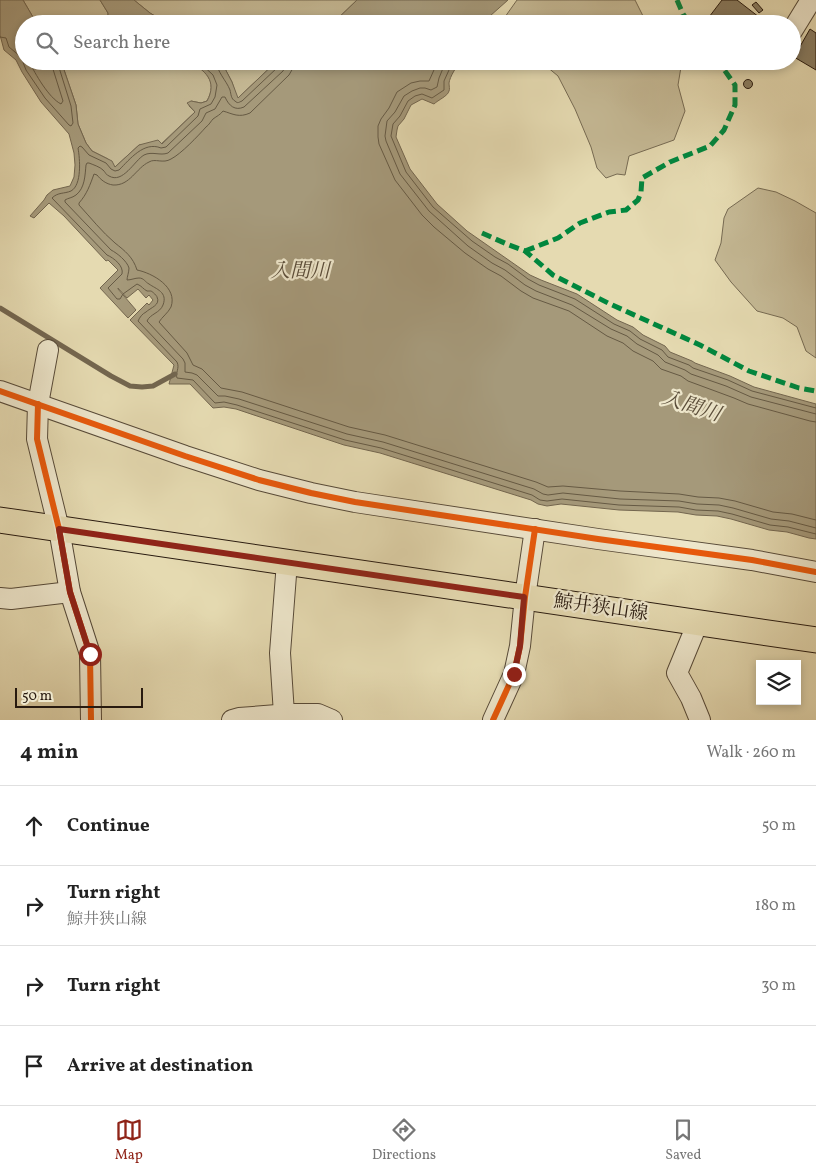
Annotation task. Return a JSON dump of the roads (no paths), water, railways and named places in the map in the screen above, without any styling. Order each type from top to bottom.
[{"type":"main road","name":"鯨井狭山線","points":[[0,520],[816,640]]},
{"type":"street","points":[[801,16],[810,0]]},
{"type":"street","points":[[48,350],[38,404],[37,439],[59,529],[70,592],[90,654],[91,720]]},
{"type":"street","points":[[0,390],[185,456],[260,480],[311,493],[355,502],[752,560],[816,572]]},
{"type":"street","points":[[493,720],[514,674],[520,646],[524,597],[535,529]]},
{"type":"street","points":[[284,714],[280,653],[287,562]]},
{"type":"street","points":[[0,598],[11,599],[70,592]]},
{"type":"street","points":[[698,622],[677,673],[691,698],[700,720]]},
{"type":"street","points":[[232,720],[284,714],[318,714],[332,720]]},
{"type":"water","name":"入間川","points":[[0,0],[23,0],[32,15],[15,15],[15,59],[4,50],[0,35]]},
{"type":"water","points":[[100,0],[134,0],[153,15],[108,15]]},
{"type":"water","points":[[357,0],[508,0],[491,15],[341,15]]},
{"type":"water","name":"入間川","points":[[21,70],[64,70],[76,105],[78,124],[86,143],[92,151],[112,161],[115,167],[139,145],[158,140],[162,144],[195,112],[187,103],[191,101],[201,103],[207,101],[211,88],[208,77],[202,70],[226,70],[238,98],[268,70],[455,70],[449,83],[447,95],[434,104],[422,99],[411,105],[398,126],[396,137],[410,169],[437,204],[467,231],[530,275],[577,294],[617,320],[665,346],[670,352],[754,387],[816,404],[816,539],[769,530],[717,516],[678,512],[619,510],[561,504],[547,506],[538,504],[531,500],[380,453],[344,445],[236,409],[213,408],[190,384],[169,384],[174,365],[130,320],[147,303],[149,305],[153,300],[149,295],[146,298],[138,289],[127,298],[118,288],[136,310],[128,318],[100,288],[118,270],[108,260],[106,261],[64,216],[49,203],[34,218],[30,216],[53,190],[70,186],[74,177],[75,165],[69,134],[41,102]]},
{"type":"waterway","points":[[0,308],[130,386],[153,386],[175,374]]}]
